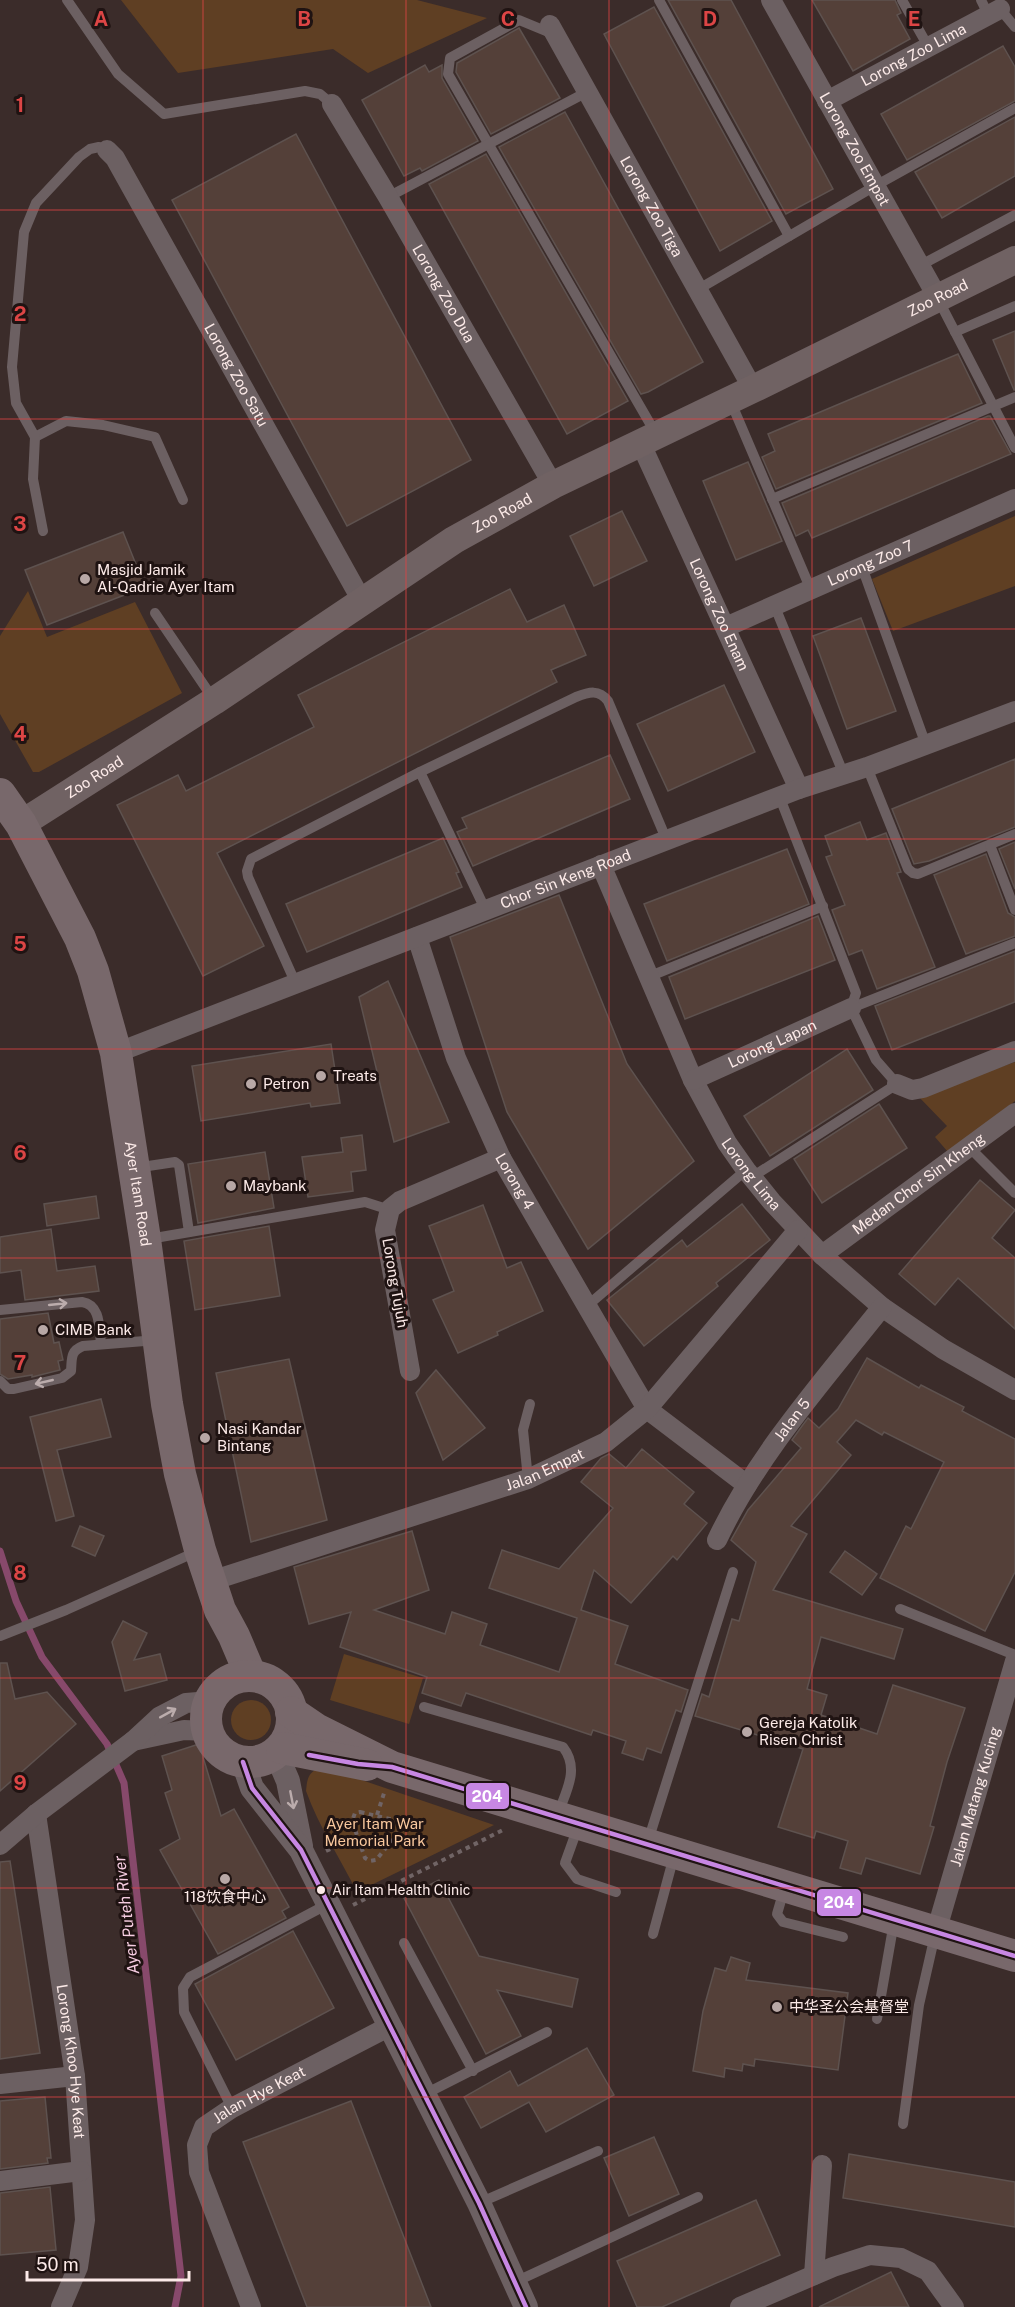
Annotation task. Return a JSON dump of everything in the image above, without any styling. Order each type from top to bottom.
[{"type":"main road","name":"Zoo Road","points":[[21,824],[214,701],[454,540],[553,485],[1015,260]]},
{"type":"main road","name":"Ayer Itam Road","points":[[0,794],[21,824],[80,938],[93,971],[116,1053],[135,1168],[157,1340],[180,1474],[215,1596],[223,1698]]},
{"type":"main road","points":[[273,1683],[288,1701],[291,1713],[292,1725],[288,1737],[279,1750],[266,1759],[243,1762],[231,1759],[220,1752],[212,1742],[223,1698],[273,1683]]},
{"type":"main road","points":[[291,1713],[316,1729],[392,1767],[1015,1956]]},
{"type":"main road","points":[[279,1750],[358,1764],[392,1767]]},
{"type":"street","name":"Lorong Zoo Empat","points":[[771,0],[938,298]]},
{"type":"street","name":"Lorong Zoo Lima","points":[[827,101],[929,48],[990,9]]},
{"type":"street","name":"Lorong Zoo Tiga","points":[[553,30],[698,290],[741,395]]},
{"type":"street","name":"Lorong Zoo Dua","points":[[332,104],[553,485]]},
{"type":"street","name":"Lorong Zoo Satu","points":[[107,150],[115,158],[362,601]]},
{"type":"street","name":"Lorong Zoo Enam","points":[[648,438],[726,627],[799,789]]},
{"type":"street","name":"Lorong Zoo 7","points":[[726,627],[1015,499]]},
{"type":"street","name":"Chor Sin Keng Road","points":[[116,1053],[799,789],[867,767],[1015,711]]},
{"type":"street","name":"Lorong Lima","points":[[601,865],[693,1080],[727,1143],[749,1173],[822,1255],[882,1307],[943,1349],[1015,1390]]},
{"type":"street","name":"Lorong 4","points":[[417,937],[456,1058],[501,1158],[647,1408]]},
{"type":"street","name":"Lorong Lapan","points":[[693,1080],[851,1008]]},
{"type":"street","points":[[897,1084],[912,1090],[923,1088],[1015,1051]]},
{"type":"street","name":"Medan Chor Sin Kheng","points":[[822,1255],[1015,1113]]},
{"type":"street","points":[[390,1210],[400,1201],[501,1158]]},
{"type":"street","name":"Lorong Tujuh","points":[[390,1210],[385,1230],[410,1371]]},
{"type":"street","name":"Jalan Empat","points":[[215,1596],[528,1479],[606,1442],[647,1408],[798,1230]]},
{"type":"street","name":"Jalan 5","points":[[717,1540],[734,1503],[793,1421],[882,1307]]},
{"type":"street","points":[[647,1408],[747,1485]]},
{"type":"street","name":"Jalan Matang Kucing","points":[[936,1932],[1015,1661]]},
{"type":"street","points":[[134,1741],[184,1730],[223,1698]]},
{"type":"street","points":[[0,1845],[36,1814],[134,1741],[159,1717],[186,1703],[223,1698]]},
{"type":"street","points":[[279,1750],[288,1781],[301,1850]]},
{"type":"street","points":[[243,1762],[252,1788],[301,1850],[479,2203],[526,2307]]},
{"type":"street","name":"Lorong Khoo Hye Keat","points":[[36,1814],[75,2076],[85,2220],[78,2267],[61,2307]]},
{"type":"street","name":"Jalan Hye Keat","points":[[251,2307],[199,2172],[197,2145],[204,2127],[232,2108],[390,2026]]},
{"type":"street","points":[[0,2084],[75,2076]]},
{"type":"street","points":[[814,2275],[822,2165]]},
{"type":"street","points":[[0,2181],[81,2171]]},
{"type":"street","points":[[740,2307],[814,2275],[870,2255],[901,2258],[928,2271],[954,2307]]},
{"type":"lane","points":[[67,0],[118,74],[164,114],[305,91],[320,94],[332,104]]},
{"type":"lane","points":[[659,0],[789,236]]},
{"type":"lane","points":[[902,0],[929,48]]},
{"type":"lane","points":[[990,9],[1015,27]]},
{"type":"lane","points":[[553,30],[519,20],[450,58],[448,74],[488,143],[648,438]]},
{"type":"lane","points":[[388,197],[587,92]]},
{"type":"lane","points":[[698,290],[875,186],[1015,108]]},
{"type":"lane","points":[[43,531],[33,479],[35,437],[16,403],[12,367],[24,232],[36,203],[79,157],[90,149],[99,147],[107,150]]},
{"type":"lane","points":[[919,266],[1015,215]]},
{"type":"lane","points":[[938,298],[1015,448]]},
{"type":"lane","points":[[955,332],[1015,306]]},
{"type":"lane","points":[[741,395],[772,499],[811,590]]},
{"type":"lane","points":[[772,499],[1015,397]]},
{"type":"lane","points":[[35,437],[66,421],[103,425],[154,437],[183,500]]},
{"type":"lane","points":[[862,567],[926,745]]},
{"type":"lane","points":[[775,607],[844,775]]},
{"type":"lane","points":[[155,613],[214,701]]},
{"type":"lane","points":[[296,984],[249,877],[247,871],[251,859],[420,772],[576,697],[592,691],[599,692],[608,701],[667,841]]},
{"type":"lane","points":[[867,767],[908,869],[913,873],[918,874],[1015,834]]},
{"type":"lane","points":[[420,772],[486,911]]},
{"type":"lane","points":[[586,1306],[749,1173],[897,1084],[876,1060],[851,1008],[856,993],[780,798]]},
{"type":"lane","points":[[990,845],[1015,910]]},
{"type":"lane","points":[[648,977],[822,906]]},
{"type":"lane","points":[[851,1008],[1015,944]]},
{"type":"lane","points":[[969,1147],[1015,1193]]},
{"type":"lane","points":[[135,1168],[175,1162],[179,1165],[189,1232]]},
{"type":"lane","points":[[145,1239],[365,1202],[390,1210]]},
{"type":"lane","points":[[0,1311],[88,1303],[94,1307],[96,1312],[101,1344]]},
{"type":"lane","points":[[0,1382],[8,1389],[14,1389],[62,1378],[71,1371],[72,1354],[76,1349],[101,1344],[157,1340]]},
{"type":"lane","points":[[528,1479],[523,1430],[530,1404]]},
{"type":"lane","points":[[0,1636],[66,1610],[200,1550]]},
{"type":"lane","points":[[653,1934],[661,1849],[708,1658],[733,1572]]},
{"type":"lane","points":[[900,1609],[1015,1655]]},
{"type":"lane","points":[[424,1707],[563,1748],[571,1757],[573,1767],[565,1863],[577,1878],[616,1892]]},
{"type":"lane","points":[[785,1886],[777,1914],[783,1922],[843,1937]]},
{"type":"lane","points":[[232,2108],[184,2012],[183,1988],[190,1977],[331,1909]]},
{"type":"lane","points":[[877,2019],[894,1919]]},
{"type":"lane","points":[[903,2124],[919,2005],[936,1932]]},
{"type":"lane","points":[[404,1943],[473,2071]]},
{"type":"lane","points":[[424,2094],[547,2032]]},
{"type":"lane","points":[[479,2203],[598,2151]]},
{"type":"lane","points":[[514,2282],[698,2197]]},
{"type":"path","points":[[377,1815],[382,1799]]},
{"type":"path","points":[[355,1813],[377,1815],[398,1821],[403,1827],[376,1860],[370,1862],[365,1858],[358,1837],[352,1821],[355,1813]]},
{"type":"path","points":[[331,1909],[511,1826]]},
{"type":"path","points":[[346,1842],[358,1837]]},
{"type":"green space","points":[[121,0],[417,0],[487,18],[368,73],[333,49],[178,73]]},
{"type":"green space","points":[[1015,516],[1015,586],[893,631],[872,579]]},
{"type":"green space","points":[[28,591],[47,637],[135,602],[182,693],[39,772],[33,772],[0,714],[0,636]]},
{"type":"green space","points":[[1015,1062],[1015,1101],[948,1152],[935,1137],[947,1126],[918,1096]]},
{"type":"green space","points":[[344,1654],[423,1678],[409,1724],[330,1700]]},
{"type":"green space","points":[[251,1700],[265,1706],[271,1720],[265,1734],[251,1740],[237,1734],[231,1720],[237,1706]]},
{"type":"green space","name":"Ayer Itam War Memorial Park","points":[[315,1770],[341,1773],[494,1825],[357,1892],[323,1830],[306,1791],[309,1776]]},
{"type":"building","points":[[668,0],[731,0],[833,189],[786,214]]},
{"type":"building","points":[[812,0],[895,0],[901,13],[897,15],[910,39],[853,71]]},
{"type":"building","points":[[654,7],[772,221],[720,251],[604,34]]},
{"type":"building","points":[[519,28],[560,98],[491,134],[456,72],[457,63]]},
{"type":"building","points":[[1003,46],[1015,67],[1015,101],[907,160],[881,114]]},
{"type":"building","points":[[425,65],[429,72],[442,65],[442,78],[478,141],[422,171],[420,168],[404,176],[362,100]]},
{"type":"building","points":[[565,112],[703,362],[641,394],[499,147]]},
{"type":"building","points":[[1015,117],[1015,176],[942,218],[915,172]]},
{"type":"building","points":[[296,134],[471,460],[347,526],[172,200]]},
{"type":"building","points":[[486,154],[628,401],[567,434],[429,184]]},
{"type":"building","points":[[1015,331],[1015,390],[1014,390],[993,340]]},
{"type":"building","points":[[958,354],[982,403],[776,489],[762,457],[775,451],[768,434]]},
{"type":"building","points":[[988,416],[1011,454],[812,538],[808,530],[796,536],[782,503]]},
{"type":"building","points":[[748,462],[782,541],[736,560],[703,481]]},
{"type":"building","points":[[622,511],[647,561],[594,586],[570,536]]},
{"type":"building","name":"Masjid Jamik Al-Qadrie Ayer Itam","points":[[123,532],[145,587],[47,625],[25,570]]},
{"type":"building","points":[[510,589],[527,622],[564,605],[586,655],[551,670],[557,682],[217,853],[264,946],[203,976],[117,805],[178,775],[186,791],[314,727],[298,695]]},
{"type":"building","points":[[861,618],[896,711],[847,729],[813,636]]},
{"type":"building","points":[[724,685],[755,752],[668,791],[637,724]]},
{"type":"building","points":[[610,755],[630,799],[473,866],[457,832],[467,828],[462,818]]},
{"type":"building","points":[[1015,759],[1015,827],[929,861],[914,864],[892,809]]},
{"type":"building","points":[[860,822],[867,840],[886,833],[901,872],[897,873],[935,967],[877,989],[862,950],[849,955],[832,910],[845,905],[826,857],[832,855],[825,836]]},
{"type":"building","points":[[443,838],[459,872],[456,873],[462,887],[307,952],[286,904]]},
{"type":"building","points":[[1015,842],[1015,889],[999,849]]},
{"type":"building","points":[[787,849],[809,904],[667,961],[644,904]]},
{"type":"building","points":[[986,854],[1008,913],[1015,917],[1015,936],[966,954],[934,875]]},
{"type":"building","points":[[559,895],[627,1064],[694,1161],[588,1249],[507,1112],[450,937]]},
{"type":"building","points":[[818,916],[835,960],[685,1019],[669,977]]},
{"type":"building","points":[[1015,951],[1015,1002],[892,1050],[875,1006]]},
{"type":"building","points":[[388,981],[449,1122],[394,1142],[359,997]]},
{"type":"building","name":"Petron","points":[[331,1044],[340,1103],[311,1107],[310,1103],[201,1121],[192,1066]]},
{"type":"building","points":[[847,1049],[873,1090],[770,1156],[744,1116]]},
{"type":"building","points":[[879,1104],[907,1148],[822,1203],[794,1159]]},
{"type":"building","points":[[362,1135],[366,1170],[351,1172],[353,1191],[308,1197],[302,1157],[343,1152],[341,1138]]},
{"type":"building","name":"Maybank","points":[[265,1152],[274,1208],[198,1223],[188,1164]]},
{"type":"building","points":[[980,1180],[1015,1210],[992,1238],[1015,1258],[1015,1329],[958,1278],[935,1305],[899,1274]]},
{"type":"building","points":[[96,1196],[99,1218],[47,1226],[44,1204]]},
{"type":"building","points":[[742,1204],[770,1240],[716,1283],[718,1286],[644,1346],[607,1300],[682,1240],[687,1247]]},
{"type":"building","points":[[483,1205],[507,1268],[521,1262],[543,1311],[458,1353],[433,1300],[454,1291],[429,1226]]},
{"type":"building","points":[[269,1226],[280,1296],[195,1310],[184,1241]]},
{"type":"building","points":[[51,1229],[57,1271],[95,1266],[99,1291],[25,1300],[21,1270],[0,1273],[0,1237]]},
{"type":"building","points":[[48,1313],[54,1343],[59,1342],[63,1360],[58,1361],[60,1370],[32,1377],[32,1375],[8,1379],[0,1374],[0,1319]]},
{"type":"building","points":[[867,1358],[919,1388],[921,1385],[964,1407],[962,1411],[1015,1439],[1015,1572],[985,1631],[880,1578],[906,1526],[911,1529],[944,1462],[884,1432],[882,1435],[856,1420],[837,1442],[851,1455],[791,1526],[807,1534],[773,1590],[903,1629],[894,1659],[821,1637],[807,1689],[827,1695],[821,1715],[877,1734],[893,1685],[965,1708],[947,1762],[930,1826],[934,1827],[920,1874],[866,1858],[861,1874],[840,1868],[848,1841],[816,1831],[814,1838],[778,1827],[803,1749],[695,1716],[702,1694],[709,1697],[732,1619],[739,1621],[756,1562],[731,1540],[748,1510],[801,1448],[792,1440],[802,1426],[808,1418],[819,1428],[838,1409]]},
{"type":"building","points":[[289,1359],[327,1520],[251,1542],[216,1373]]},
{"type":"building","points":[[436,1370],[485,1428],[443,1460],[416,1393]]},
{"type":"building","points":[[101,1399],[111,1437],[57,1450],[74,1516],[56,1521],[30,1417]]},
{"type":"building","points":[[642,1449],[694,1492],[684,1504],[707,1523],[677,1560],[673,1556],[631,1603],[594,1570],[581,1610],[628,1626],[615,1664],[688,1690],[681,1712],[676,1710],[661,1753],[647,1748],[643,1760],[622,1753],[626,1741],[593,1730],[591,1735],[466,1693],[461,1706],[422,1693],[427,1677],[340,1647],[351,1612],[309,1624],[294,1567],[412,1531],[429,1590],[374,1610],[445,1634],[452,1612],[487,1624],[480,1645],[559,1672],[577,1618],[489,1588],[502,1550],[559,1569],[613,1508],[581,1482],[601,1458],[609,1454],[626,1468]]},
{"type":"building","points":[[80,1526],[104,1536],[95,1556],[72,1546]]},
{"type":"building","points":[[845,1551],[877,1574],[862,1595],[830,1572]]},
{"type":"building","points":[[123,1621],[147,1633],[134,1660],[160,1654],[167,1680],[125,1691],[112,1642]]},
{"type":"building","points":[[0,1663],[7,1663],[15,1699],[47,1692],[76,1724],[0,1791]]},
{"type":"building","name":"118饮食中心","points":[[199,1744],[221,1816],[234,1809],[289,1907],[282,1911],[286,1918],[218,1954],[160,1850],[180,1839],[165,1793],[172,1790],[162,1756]]},
{"type":"building","points":[[10,1861],[40,2053],[0,2059],[0,1862]]},
{"type":"building","name":"Air Itam Health Clinic","points":[[439,1880],[479,1956],[578,1979],[572,2007],[497,1990],[521,2036],[486,2054],[404,1898]]},
{"type":"building","points":[[293,1931],[334,2008],[236,2060],[195,1984]]},
{"type":"building","points":[[731,1957],[750,1963],[746,1980],[848,1993],[838,2070],[755,2059],[754,2066],[743,2064],[742,2071],[725,2068],[724,2077],[693,2071],[703,2011],[715,1968],[726,1971]]},
{"type":"building","points":[[587,2048],[614,2095],[546,2132],[529,2102],[481,2128],[464,2097],[510,2071],[518,2086]]},
{"type":"building","points":[[45,2097],[51,2158],[47,2158],[48,2163],[0,2169],[0,2101]]},
{"type":"building","points":[[351,2101],[431,2307],[307,2307],[243,2142]]},
{"type":"building","points":[[654,2137],[679,2194],[629,2216],[604,2158]]},
{"type":"building","points":[[849,2154],[1015,2182],[1015,2227],[843,2198]]},
{"type":"building","points":[[50,2187],[56,2250],[0,2255],[0,2193]]},
{"type":"building","points":[[756,2200],[780,2255],[662,2307],[637,2307],[617,2261]]},
{"type":"building","points":[[891,2272],[909,2307],[819,2307]]},
{"type":"waterway","name":"Ayer Puteh River","points":[[0,1551],[16,1601],[42,1657],[107,1744],[124,1783],[181,2276],[175,2307]]},
{"type":"transit line","name":"204","points":[[309,1755],[358,1764],[392,1767],[1015,1956]]},
{"type":"transit line","name":"204","points":[[243,1762],[252,1788],[301,1850],[479,2203],[526,2307]]},
{"type":"place","name":"Masjid Jamik Al-Qadrie Ayer Itam","points":[[85,579]]},
{"type":"place","name":"Treats","points":[[321,1076]]},
{"type":"place","name":"Petron","points":[[251,1084]]},
{"type":"place","name":"Maybank","points":[[231,1186]]},
{"type":"place","name":"CIMB Bank","points":[[43,1330]]},
{"type":"place","name":"Nasi Kandar Bintang","points":[[205,1438]]},
{"type":"place","name":"Gereja Katolik Risen Christ","points":[[747,1732]]},
{"type":"place","name":"118饮食中心","points":[[225,1879]]},
{"type":"place","name":"Air Itam Health Clinic","points":[[321,1890]]},
{"type":"place","name":"中华圣公会基督堂","points":[[777,2007]]}]
